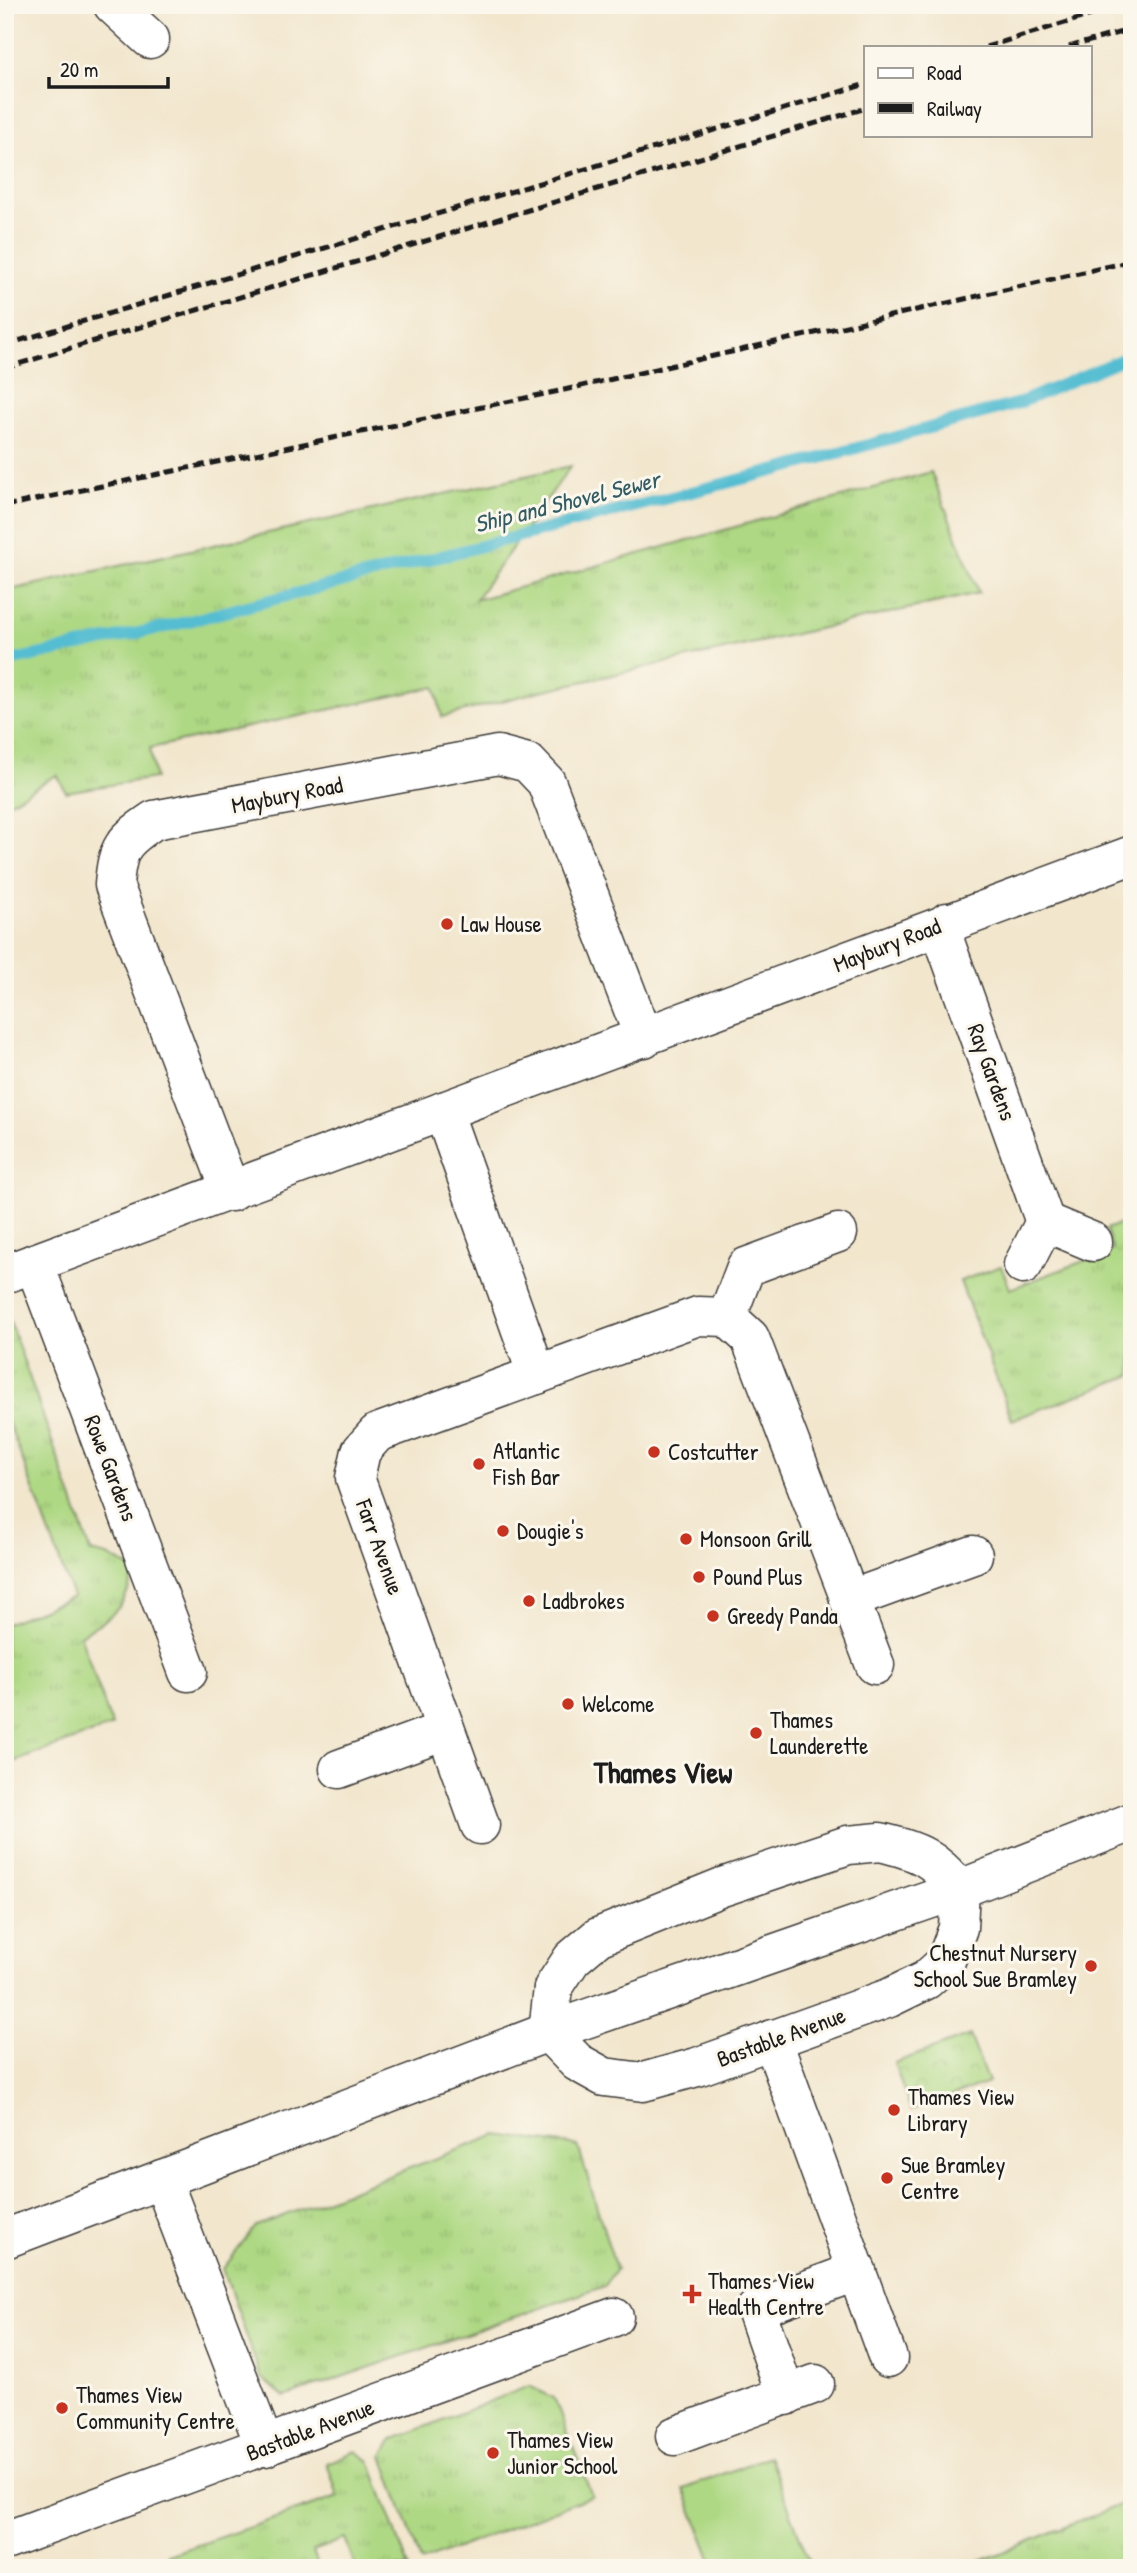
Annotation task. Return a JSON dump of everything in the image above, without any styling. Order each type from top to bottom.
[{"type":"street","points":[[113,5],[150,40]]},
{"type":"street","name":"Maybury Road","points":[[231,1192],[114,885],[117,856],[132,835],[154,820],[498,755],[528,763],[546,782],[644,1038]]},
{"type":"street","name":"Maybury Road","points":[[20,1269],[1132,855]]},
{"type":"street","name":"Ray Gardens","points":[[947,922],[945,942],[1045,1222]]},
{"type":"street","points":[[443,1111],[537,1375]]},
{"type":"street","points":[[1023,1265],[1045,1222],[1093,1242]]},
{"type":"street","points":[[838,1233],[747,1267],[727,1317],[750,1338],[874,1665]]},
{"type":"street","name":"Rowe Gardens","points":[[20,1269],[188,1672]]},
{"type":"street","name":"Farr Avenue","points":[[480,1825],[355,1478],[361,1451],[377,1433],[698,1316],[727,1317]]},
{"type":"street","points":[[849,1600],[973,1555]]},
{"type":"street","points":[[339,1769],[445,1730]]},
{"type":"street","points":[[5,2239],[548,2032],[960,1889],[1132,1822]]},
{"type":"street","points":[[548,2032],[553,1988],[572,1959],[598,1937],[722,1887],[848,1845],[880,1842],[916,1850],[943,1868],[960,1889]]},
{"type":"street","name":"Bastable Avenue","points":[[548,2032],[577,2062],[604,2077],[643,2082],[697,2067],[889,1998],[926,1980],[945,1963],[958,1928],[960,1889]]},
{"type":"street","points":[[772,2039],[888,2358]]},
{"type":"street","points":[[162,2179],[265,2447]]},
{"type":"street","points":[[675,2437],[801,2390],[756,2309],[857,2271]]},
{"type":"street","name":"Bastable Avenue","points":[[5,2541],[614,2317]]},
{"type":"green space","points":[[571,466],[475,600],[931,472],[979,593],[536,692],[442,717],[435,687],[150,748],[155,778],[66,792],[57,775],[5,805],[5,591]]},
{"type":"green space","points":[[1132,1219],[1132,1375],[1012,1420],[960,1281],[1001,1266],[1010,1289],[1113,1250],[1106,1229]]},
{"type":"green space","points":[[5,1308],[91,1552],[111,1557],[134,1570],[122,1603],[110,1616],[80,1635],[112,1726],[5,1765],[5,1624],[73,1597],[5,1413]]},
{"type":"green space","points":[[970,2035],[988,2083],[911,2111],[894,2063]]},
{"type":"green space","points":[[497,2135],[578,2146],[616,2269],[605,2286],[284,2397],[261,2377],[223,2269],[256,2226]]},
{"type":"green space","points":[[529,2386],[554,2398],[592,2496],[421,2562],[383,2456],[392,2440]]},
{"type":"green space","points":[[356,2451],[370,2461],[409,2568],[356,2568],[345,2539],[313,2551],[319,2568],[172,2568],[168,2555],[338,2497],[327,2463]]},
{"type":"green space","points":[[769,2456],[812,2568],[715,2568],[684,2489]]},
{"type":"green space","points":[[1132,2500],[1132,2568],[964,2568]]},
{"type":"waterway","name":"Ship and Shovel Sewer","points":[[5,662],[170,626],[781,469],[1019,403],[1132,355]]},
{"type":"railway","points":[[989,46],[1124,5]]},
{"type":"railway","points":[[1072,46],[1132,29]]},
{"type":"railway","points":[[5,345],[864,85]]},
{"type":"railway","points":[[5,368],[864,109]]},
{"type":"railway","points":[[5,506],[564,390],[1132,261]]},
{"type":"place","name":"Law House","points":[[447,924]]},
{"type":"place","name":"Costcutter","points":[[654,1452]]},
{"type":"place","name":"Atlantic Fish Bar","points":[[479,1464]]},
{"type":"place","name":"Dougie's","points":[[503,1531]]},
{"type":"place","name":"Monsoon Grill","points":[[686,1539]]},
{"type":"place","name":"Pound Plus","points":[[699,1577]]},
{"type":"place","name":"Ladbrokes","points":[[529,1601]]},
{"type":"place","name":"Greedy Panda","points":[[713,1616]]},
{"type":"place","name":"Welcome","points":[[568,1704]]},
{"type":"place","name":"Thames Launderette","points":[[756,1733]]},
{"type":"place","name":"Chestnut Nursery School Sue Bramley","points":[[1091,1966]]},
{"type":"place","name":"Thames View Library","points":[[894,2110]]},
{"type":"place","name":"Sue Bramley Centre","points":[[887,2178]]},
{"type":"place","name":"Thames View Health Centre","points":[[692,2294]]},
{"type":"place","name":"Thames View Community Centre","points":[[62,2408]]},
{"type":"place","name":"Thames View Junior School","points":[[493,2453]]},
{"type":"district","name":"Thames View","points":[[663,1773]]}]
